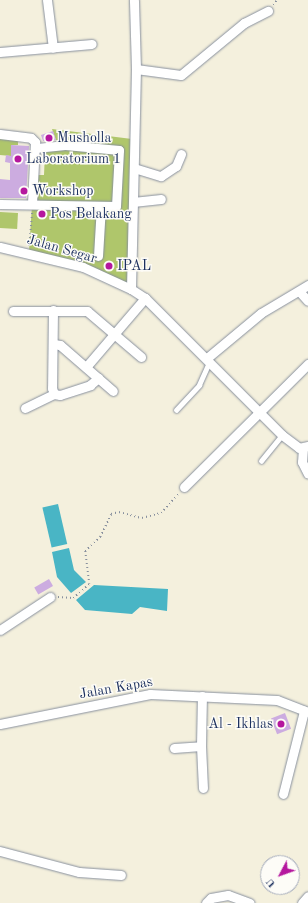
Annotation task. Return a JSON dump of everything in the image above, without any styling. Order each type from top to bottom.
[{"type":"street","points":[[47,0],[53,48]]},
{"type":"street","points":[[131,289],[136,70],[134,0]]},
{"type":"street","points":[[136,70],[181,76],[244,23],[268,11]]},
{"type":"street","points":[[0,52],[92,44]]},
{"type":"street","points":[[0,134],[31,138],[35,142],[32,204]]},
{"type":"street","points":[[0,204],[116,206],[119,150],[65,145],[35,148]]},
{"type":"street","points":[[134,168],[161,176],[176,166],[181,154]]},
{"type":"street","points":[[133,202],[161,199]]},
{"type":"street","points":[[98,256],[101,206]]},
{"type":"street","name":"Jalan Segar","points":[[0,247],[82,267],[131,289],[145,298],[282,435],[296,446],[305,447]]},
{"type":"street","points":[[208,360],[261,313],[308,286]]},
{"type":"street","points":[[298,291],[308,301]]},
{"type":"street","points":[[86,367],[145,298]]},
{"type":"street","points":[[53,310],[54,344],[52,349],[54,394]]},
{"type":"street","points":[[13,311],[87,311],[141,357]]},
{"type":"street","points":[[54,344],[60,345],[113,391]]},
{"type":"street","points":[[184,487],[308,364]]},
{"type":"street","points":[[25,408],[54,394],[60,395],[90,385],[98,378]]},
{"type":"street","points":[[305,447],[302,462],[308,474]]},
{"type":"street","points":[[0,630],[50,597]]},
{"type":"street","name":"Jalan Kapas","points":[[0,724],[150,694],[278,700],[306,711]]},
{"type":"street","points":[[202,696],[201,746],[203,788]]},
{"type":"street","points":[[283,794],[306,711]]},
{"type":"street","points":[[174,748],[201,746]]},
{"type":"street","points":[[0,851],[79,872],[121,875]]},
{"type":"street","points":[[206,903],[210,898],[228,895],[250,903]]},
{"type":"street","points":[[302,903],[308,896]]},
{"type":"lane","points":[[176,410],[199,385],[208,360]]},
{"type":"lane","points":[[261,461],[282,435]]},
{"type":"path","points":[[29,251],[32,204]]},
{"type":"path","points":[[50,597],[72,598],[89,584],[85,551],[100,537],[111,514],[119,512],[142,518],[160,513],[184,487]]},
{"type":"green space","points":[[52,129],[132,139],[130,285],[29,251],[34,175],[44,175],[45,152],[35,151],[58,146]]},
{"type":"green space","points":[[0,135],[18,137],[18,145],[11,145],[11,156],[0,155]]},
{"type":"green space","points":[[0,212],[18,213],[17,229],[0,228]]},
{"type":"water","points":[[58,504],[67,544],[52,548],[42,508]]},
{"type":"water","points":[[69,548],[74,570],[86,582],[71,593],[57,577],[52,552]]},
{"type":"water","points":[[94,585],[168,589],[167,611],[140,607],[132,614],[85,610],[76,600]]},
{"type":"building","name":"Musholla","points":[[53,131],[56,140],[43,141],[41,135]]},
{"type":"building","points":[[11,145],[29,146],[26,198],[0,198],[0,179],[10,180],[10,163],[5,162],[6,155],[11,156]]},
{"type":"building","points":[[64,248],[84,254],[83,260],[62,253]]},
{"type":"building","points":[[49,579],[53,586],[38,594],[34,588]]},
{"type":"building","name":"Al - Ikhlas","points":[[285,713],[291,729],[277,734],[271,718]]},
{"type":"place","name":"Musholla","points":[[49,138]]},
{"type":"place","name":"Laboratorium 1","points":[[18,159]]},
{"type":"place","name":"Workshop","points":[[24,191]]},
{"type":"place","name":"Pos Belakang","points":[[42,214]]},
{"type":"place","name":"IPAL","points":[[109,266]]},
{"type":"place","name":"Al - Ikhlas","points":[[281,724]]}]
